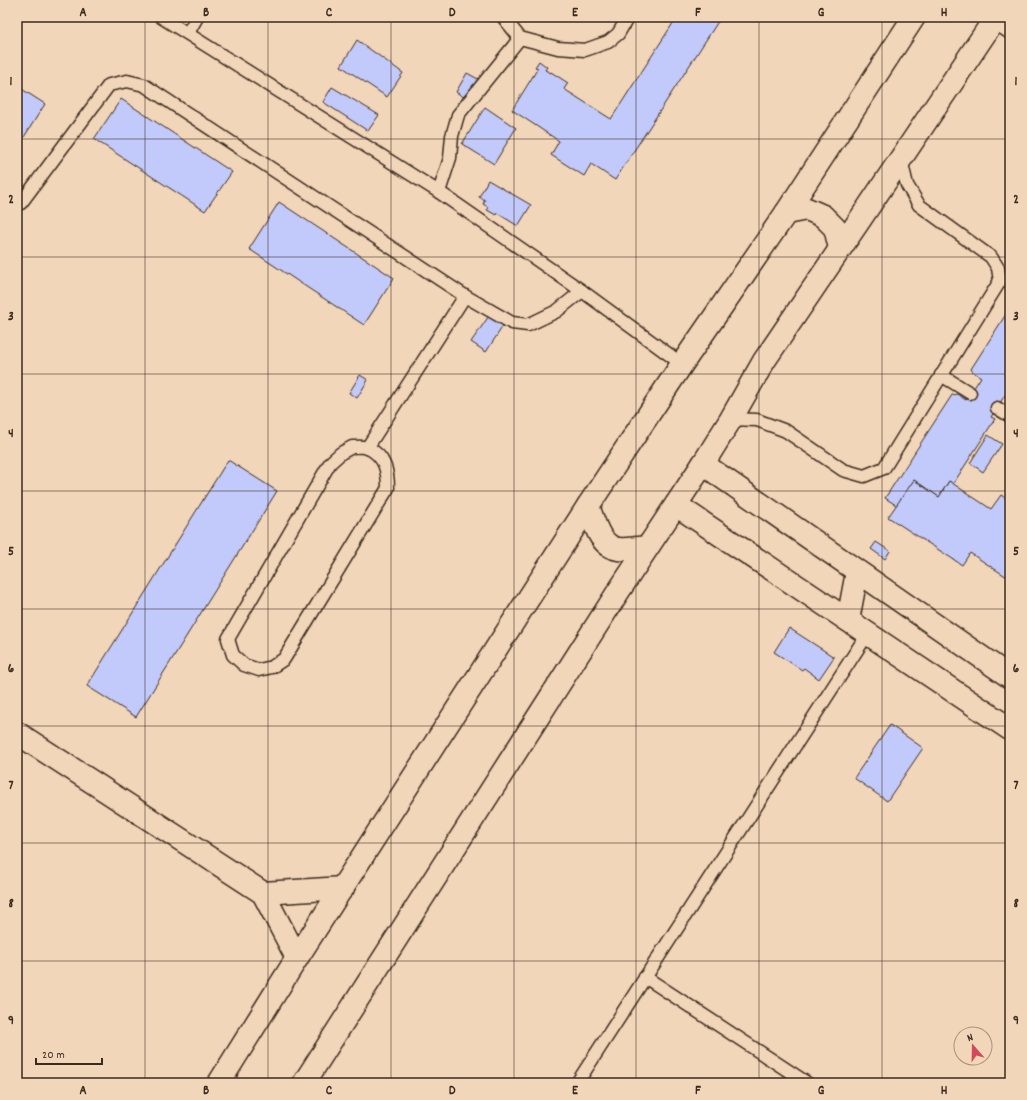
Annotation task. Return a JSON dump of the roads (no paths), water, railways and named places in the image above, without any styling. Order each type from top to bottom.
[{"type":"street","points":[[219,1083],[588,506],[682,364],[786,214],[914,17]]},
{"type":"street","points":[[304,1083],[647,547],[703,464],[764,361],[901,160],[1000,24]]},
{"type":"street","points":[[786,214],[807,209],[823,216],[835,228],[840,248]]},
{"type":"street","points":[[703,464],[1010,677]]},
{"type":"street","points":[[676,505],[1010,729]]},
{"type":"street","points":[[588,506],[598,533],[605,543],[617,549],[647,547]]},
{"type":"street","points":[[848,620],[857,572]]},
{"type":"street","points":[[17,733],[263,893],[298,958]]},
{"type":"street","points":[[263,893],[343,888]]},
{"type":"lane","points":[[160,17],[188,33],[439,192],[582,291],[682,364]]},
{"type":"lane","points":[[188,33],[197,17]]},
{"type":"lane","points":[[503,17],[520,38],[558,48],[585,50],[608,42],[618,34],[628,17]]},
{"type":"lane","points":[[439,192],[450,158],[452,136],[458,115],[520,38]]},
{"type":"lane","points":[[21,204],[109,85],[127,81],[144,85],[465,296],[512,323],[528,325],[557,311],[582,291]]},
{"type":"lane","points":[[731,419],[757,420],[786,431],[843,470],[864,476],[884,468],[1000,281],[998,268],[991,257],[919,205],[907,185],[901,160]]},
{"type":"lane","points":[[367,448],[465,296]]},
{"type":"lane","points":[[941,375],[970,393]]},
{"type":"lane","points":[[996,408],[1010,416]]},
{"type":"lane","points":[[352,447],[367,448],[378,455],[386,466],[388,488],[284,659],[272,667],[259,670],[244,665],[233,655],[228,639],[330,463],[341,453],[352,447]]},
{"type":"lane","points":[[577,1083],[868,633]]},
{"type":"lane","points":[[645,977],[807,1083]]}]
